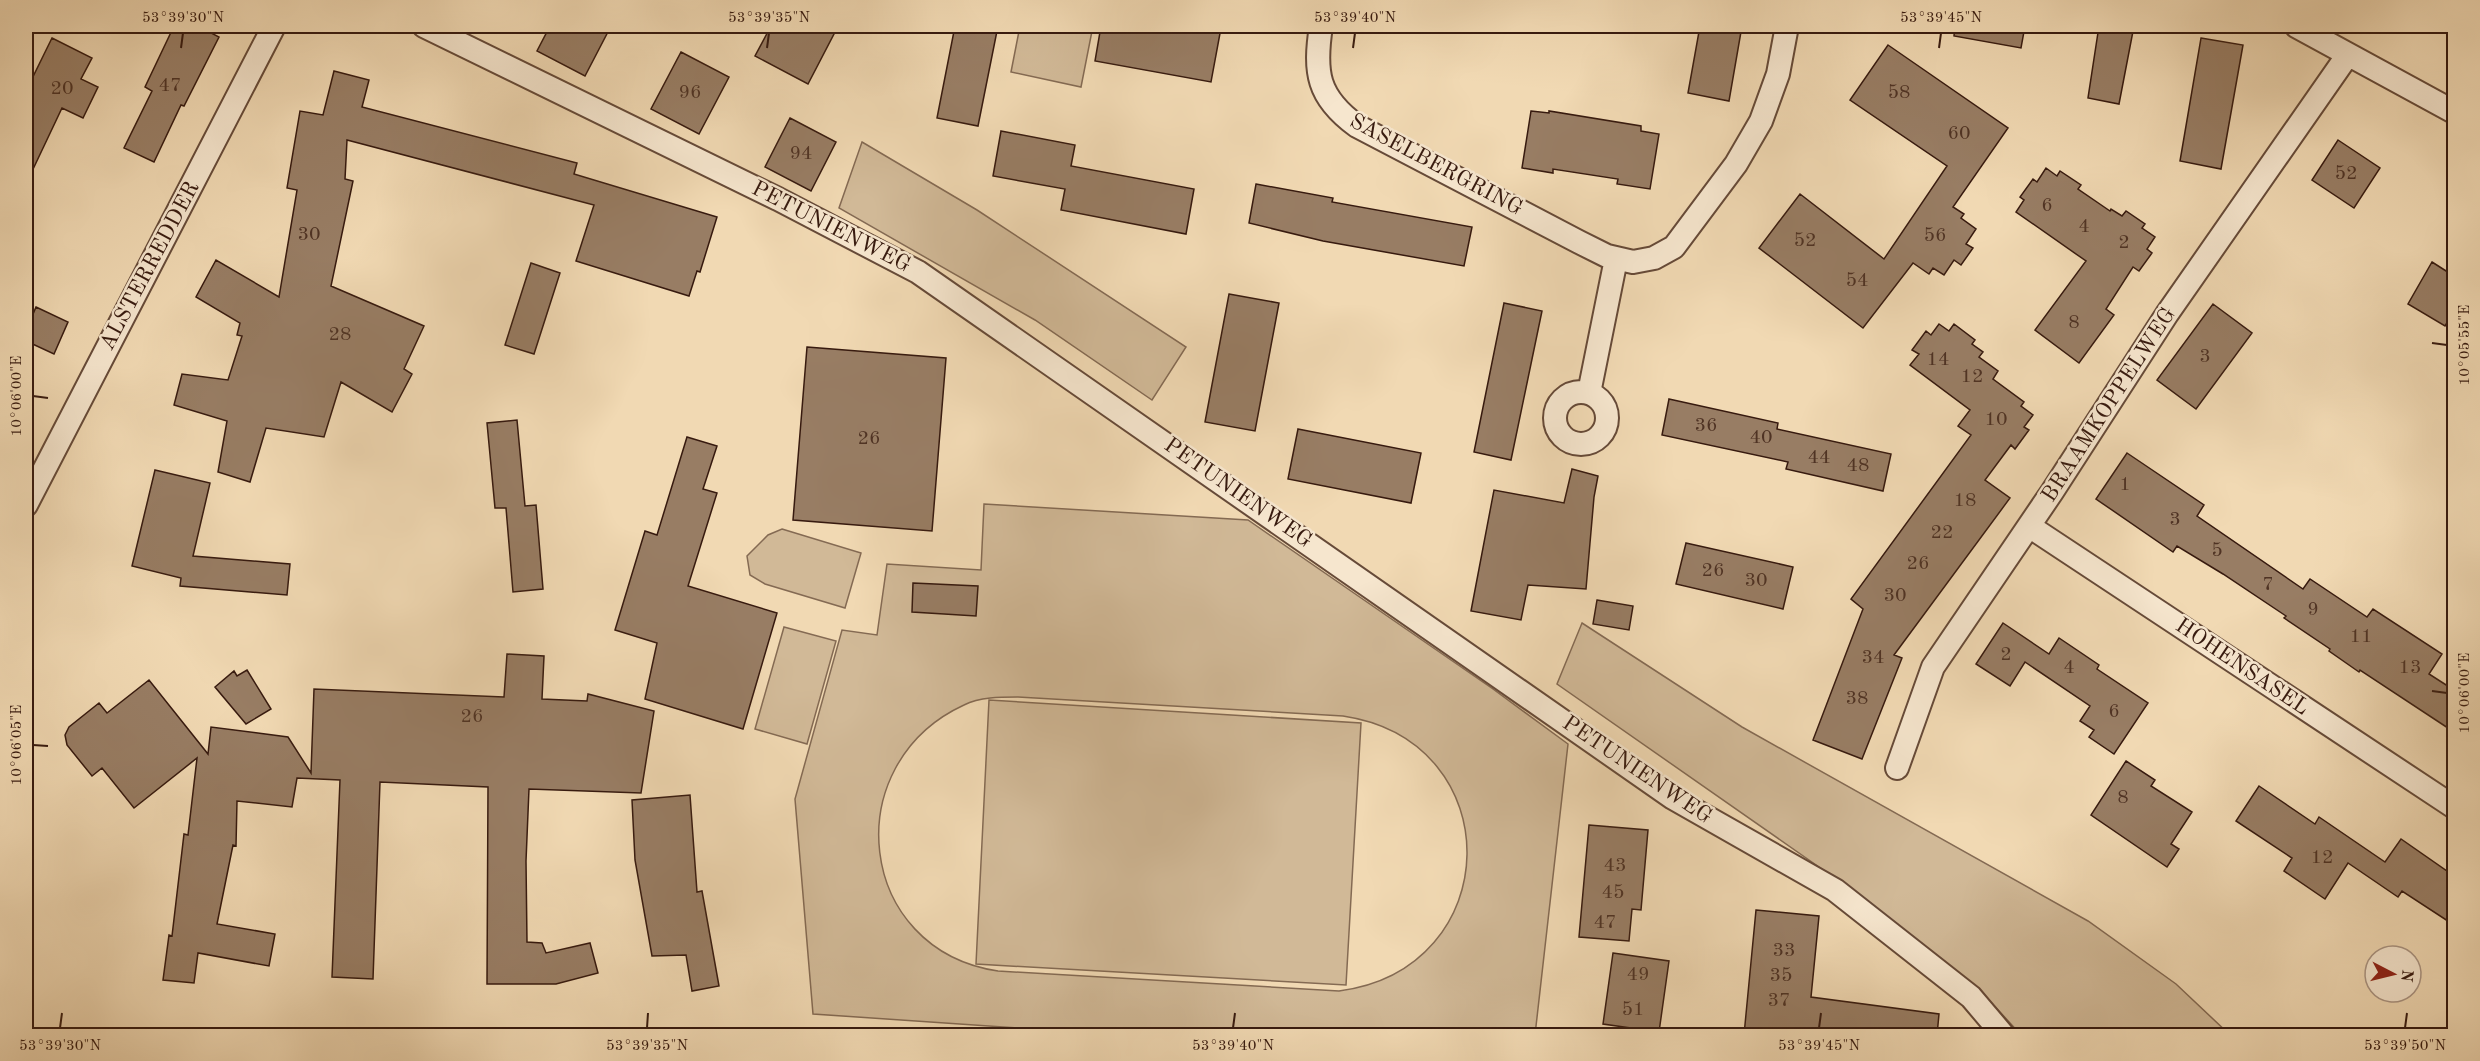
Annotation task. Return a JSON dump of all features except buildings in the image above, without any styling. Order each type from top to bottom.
[{"type":"street","name":"ALSTERREDDER","points":[[26,505],[274,26]]},
{"type":"street","name":"PETUNIENWEG","points":[[424,26],[786,202],[918,272],[1673,798],[1835,890],[1971,997],[2004,1035]]},
{"type":"street","name":"SASELBERGRING","points":[[1321,26],[1319,78],[1328,98],[1343,117],[1388,143],[1616,259],[1633,262],[1654,258],[1674,247],[1686,234],[1736,164],[1761,121],[1778,74],[1787,26]]},
{"type":"street","points":[[2296,26],[2347,56],[2454,112]]},
{"type":"street","name":"BRAAMKOPPELWEG","points":[[1897,768],[1933,667],[2029,526],[2167,314],[2347,56]]},
{"type":"street","points":[[1589,393],[1616,259]]},
{"type":"street","name":"HOHENSASEL","points":[[2029,526],[2454,807]]},
{"type":"shaded area","points":[[1020,26],[1093,26],[1081,87],[1011,72]]},
{"type":"shaded area","points":[[862,142],[977,210],[1186,347],[1152,400],[1035,320],[839,208]]},
{"type":"shaded area","points":[[984,504],[1248,520],[1493,689],[1568,744],[1535,1035],[1137,1036],[813,1014],[795,799],[842,630],[877,635],[887,564],[981,570]],"holes":[[[1018,697],[1343,716],[1398,734],[1437,766],[1460,808],[1467,855],[1458,901],[1434,942],[1394,974],[1339,991],[998,971],[951,956],[915,929],[891,893],[880,852],[881,810],[895,768],[923,733],[970,702],[990,698]]]},
{"type":"shaded area","points":[[782,529],[861,553],[845,608],[765,584],[750,575],[747,556],[768,535]]},
{"type":"shaded area","points":[[1582,623],[1742,727],[2088,921],[2176,984],[2230,1035],[2021,1035],[1978,988],[1839,881],[1557,684]]},
{"type":"shaded area","points":[[784,627],[836,641],[807,744],[755,729]]},
{"type":"shaded area","points":[[989,700],[1361,723],[1346,985],[976,964]]}]
